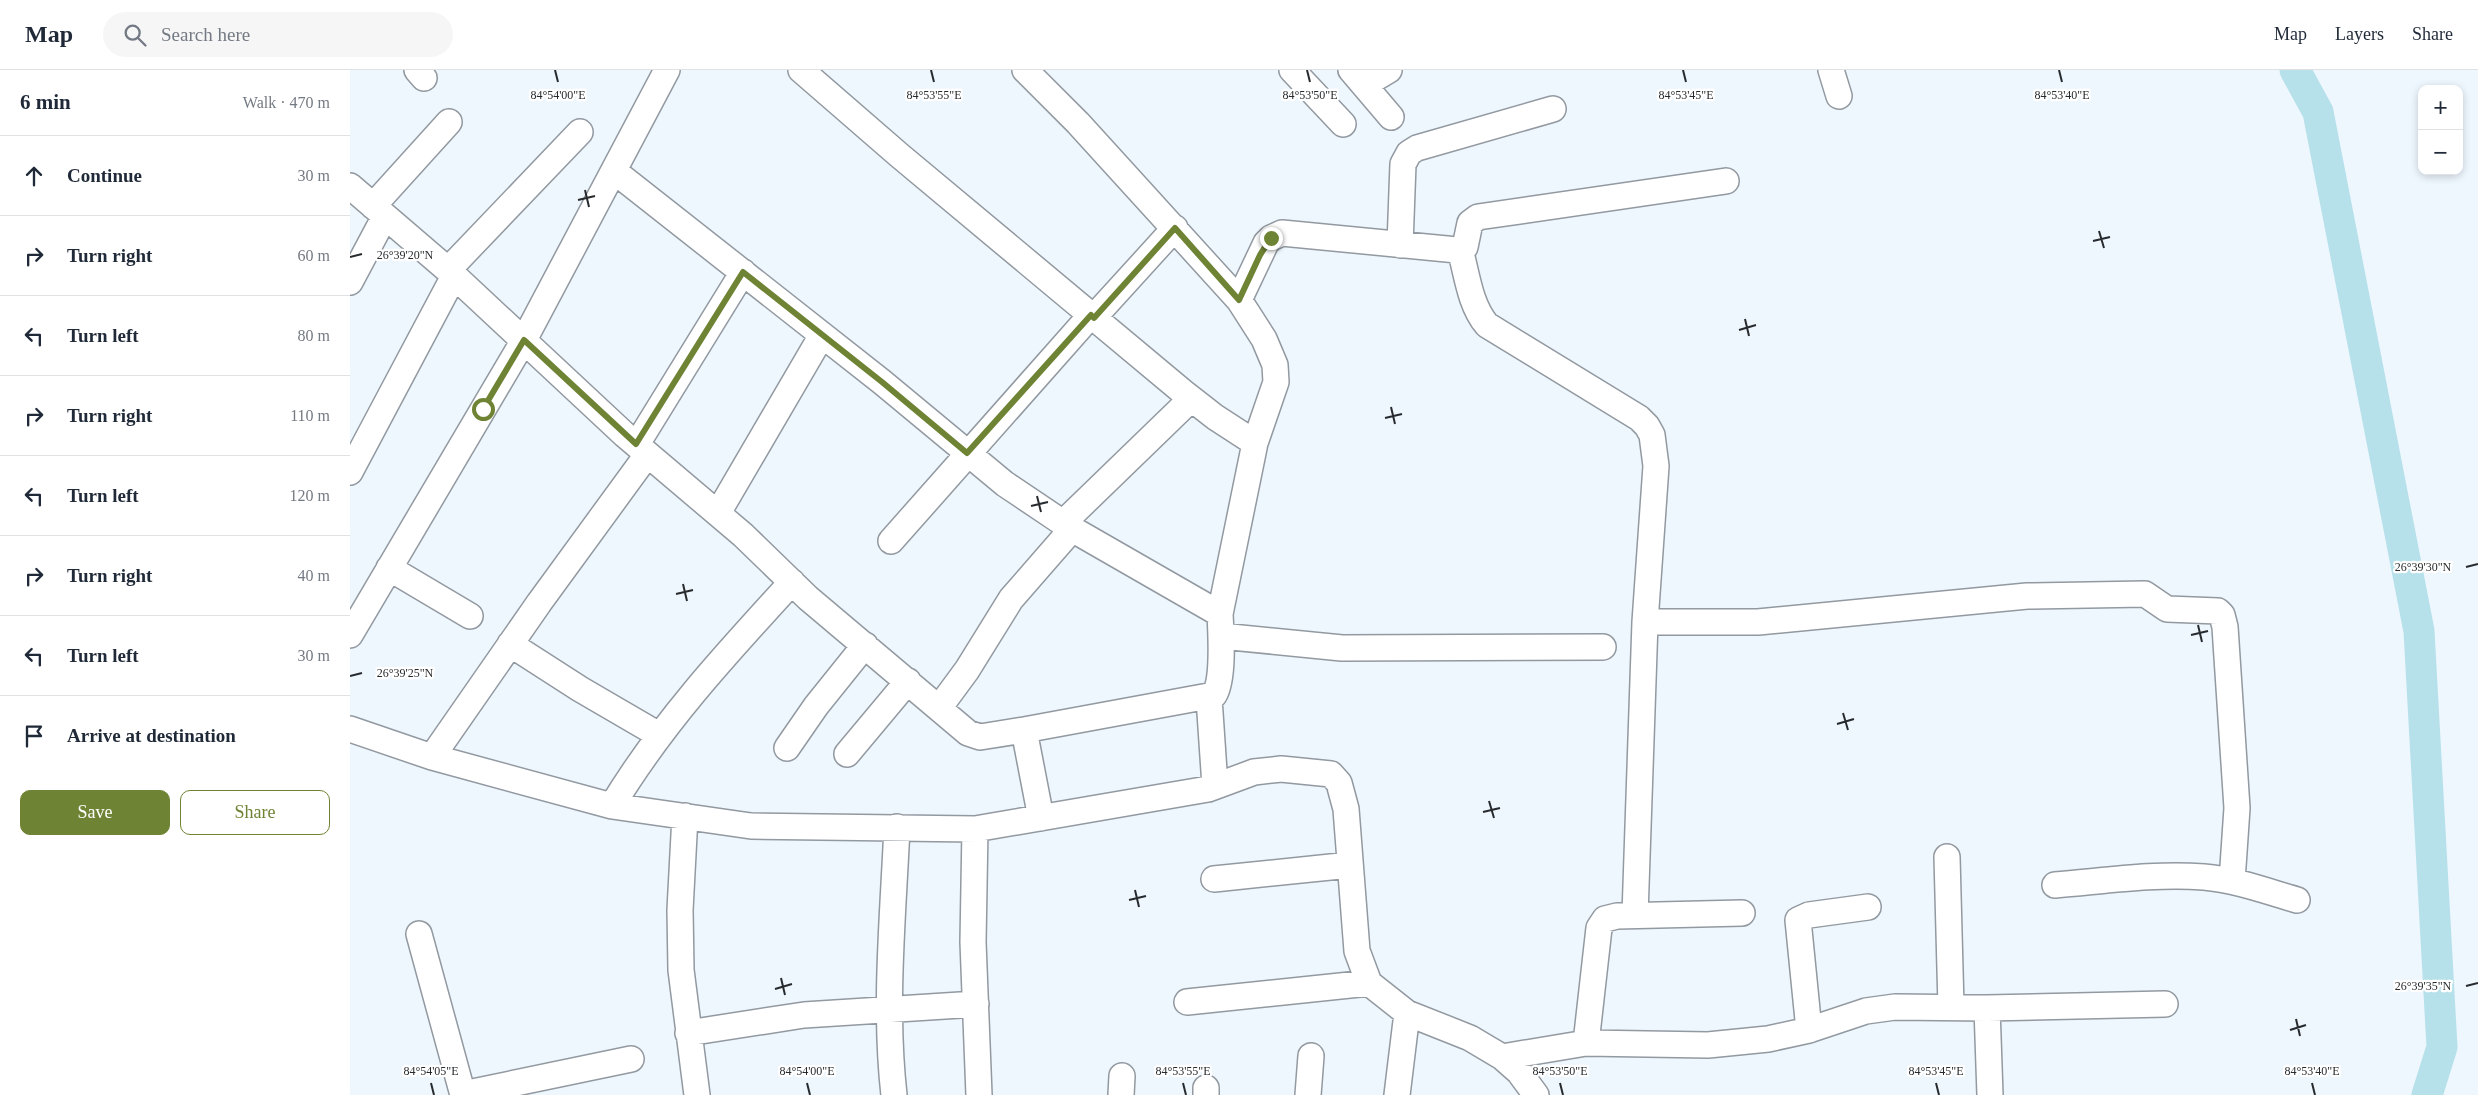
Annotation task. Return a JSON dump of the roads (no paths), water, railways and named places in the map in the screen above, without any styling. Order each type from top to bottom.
[{"type":"street","points":[[350,635],[524,340],[667,70]]},
{"type":"street","points":[[801,70],[898,156],[1191,399],[1255,443]]},
{"type":"street","points":[[350,186],[451,273],[642,450],[718,513],[792,582],[973,736],[980,738],[1210,698],[1218,685],[1220,625],[1255,443],[1277,372],[1264,339],[1239,300],[1078,122],[1025,70]]},
{"type":"street","points":[[1292,70],[1343,124]]},
{"type":"street","points":[[1389,70],[1357,78],[1391,117]]},
{"type":"street","points":[[1831,70],[1839,96]]},
{"type":"street","points":[[1400,245],[1403,164],[1409,153],[1417,148],[1553,109]]},
{"type":"street","points":[[350,282],[379,211],[449,122]]},
{"type":"street","points":[[350,472],[451,273],[580,132]]},
{"type":"street","points":[[614,172],[822,335],[1005,484],[1220,625],[1342,648],[1603,647]]},
{"type":"street","points":[[1239,300],[1266,243],[1276,234],[1288,232],[1453,251],[1466,245],[1470,222],[1478,217],[1726,181]]},
{"type":"street","points":[[891,541],[967,453],[1175,228]]},
{"type":"street","points":[[1460,249],[1474,303],[1480,317],[1487,325],[1639,418],[1652,435],[1656,466],[1645,622],[1635,915]]},
{"type":"street","points":[[432,757],[642,450],[743,272]]},
{"type":"street","points":[[718,513],[822,335]]},
{"type":"street","points":[[939,708],[967,670],[1011,599],[1067,526],[1191,399]]},
{"type":"street","points":[[390,568],[470,616]]},
{"type":"street","points":[[612,806],[659,735],[725,656],[792,582]]},
{"type":"street","points":[[1645,622],[1758,622],[2027,596],[2145,594],[2168,609],[2218,611],[2222,615],[2225,627],[2237,808],[2232,881]]},
{"type":"street","points":[[510,644],[580,690],[659,735]]},
{"type":"street","points":[[787,748],[816,706],[865,645]]},
{"type":"street","points":[[848,754],[908,681]]},
{"type":"street","points":[[1210,698],[1215,786]]},
{"type":"street","points":[[350,729],[432,757],[612,806],[751,826],[975,829],[1215,786],[1241,775],[1281,769],[1331,774],[1339,783],[1346,809],[1357,951],[1369,983],[1407,1013],[1470,1038],[1502,1057],[1519,1072],[1536,1095]]},
{"type":"street","points":[[1024,730],[1041,818]]},
{"type":"street","points":[[685,816],[680,939],[688,1033],[697,1095]]},
{"type":"street","points":[[894,1095],[890,1050],[890,1010],[897,828]]},
{"type":"street","points":[[975,829],[973,942],[979,1095]]},
{"type":"street","points":[[1947,857],[1951,1007]]},
{"type":"street","points":[[1214,880],[1350,865]]},
{"type":"street","points":[[2055,885],[2180,876],[2232,881],[2297,900]]},
{"type":"street","points":[[1809,1030],[1798,920],[1809,915],[1868,907]]},
{"type":"street","points":[[1586,1043],[1599,928],[1605,919],[1635,915],[1742,912]]},
{"type":"street","points":[[419,934],[463,1095],[631,1060]]},
{"type":"street","points":[[1187,1002],[1369,983]]},
{"type":"street","points":[[688,1033],[804,1015],[976,1004]]},
{"type":"street","points":[[1502,1057],[1586,1043],[1708,1045],[1768,1039],[1809,1030],[1866,1012],[1896,1007],[1987,1008],[2165,1004]]},
{"type":"street","points":[[1987,1008],[1990,1095]]},
{"type":"street","points":[[1397,1095],[1407,1013]]},
{"type":"street","points":[[1308,1095],[1311,1056]]},
{"type":"waterway","points":[[2295,70],[2318,112],[2419,631],[2442,1047],[2427,1095]]}]
